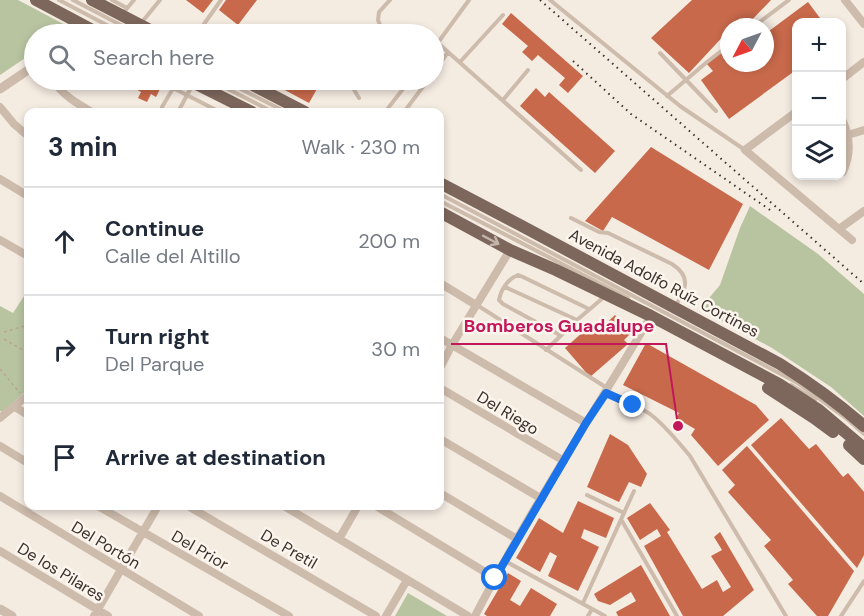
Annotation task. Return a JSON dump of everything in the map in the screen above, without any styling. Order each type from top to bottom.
[{"type":"main road","points":[[36,0],[80,24]]},
{"type":"main road","points":[[92,0],[124,12],[134,24]]},
{"type":"main road","points":[[209,90],[244,108]]},
{"type":"main road","points":[[262,90],[297,108]]},
{"type":"main road","name":"Avenida Adolfo Ruíz Cortines","points":[[444,185],[780,364],[812,384],[864,426]]},
{"type":"main road","points":[[444,214],[510,250],[606,294],[779,384],[819,410],[864,448]]},
{"type":"main road","points":[[653,318],[670,335],[775,392],[814,418],[864,459]]},
{"type":"street","points":[[850,2],[864,24]]},
{"type":"street","points":[[846,76],[864,62]]},
{"type":"street","points":[[0,90],[24,73]]},
{"type":"street","points":[[60,90],[85,108]]},
{"type":"street","points":[[0,107],[24,133]]},
{"type":"street","points":[[792,115],[745,150],[852,240]]},
{"type":"street","points":[[845,126],[848,135],[846,163]]},
{"type":"street","points":[[848,135],[864,130]]},
{"type":"street","points":[[0,179],[24,194]]},
{"type":"street","points":[[839,229],[864,211]]},
{"type":"street","points":[[0,240],[24,254]]},
{"type":"street","points":[[444,360],[510,250]]},
{"type":"street","points":[[444,285],[476,305]]},
{"type":"street","points":[[475,616],[517,539],[586,423],[653,318]]},
{"type":"street","points":[[444,340],[586,423]]},
{"type":"street","name":"Del Riego","points":[[444,390],[564,461]]},
{"type":"street","points":[[0,418],[24,399]]},
{"type":"street","points":[[15,407],[24,413]]},
{"type":"street","points":[[444,441],[542,499]]},
{"type":"street","points":[[0,446],[24,461]]},
{"type":"street","points":[[444,495],[517,539]]},
{"type":"street","name":"Del Portón","points":[[0,496],[199,616]]},
{"type":"street","name":"Del Prior","points":[[105,510],[289,616]]},
{"type":"street","points":[[96,613],[156,510]]},
{"type":"street","name":"De Pretil","points":[[195,510],[376,616]]},
{"type":"street","points":[[291,510],[468,616]]},
{"type":"street","points":[[339,539],[356,510]]},
{"type":"street","points":[[383,510],[495,578]]},
{"type":"street","name":"De los Pilares","points":[[0,551],[96,613],[108,616]]},
{"type":"street","points":[[386,616],[406,580]]},
{"type":"street","points":[[0,609],[12,616]]},
{"type":"lane","points":[[59,0],[105,24]]},
{"type":"lane","points":[[73,0],[126,24]]},
{"type":"lane","points":[[112,0],[124,12],[132,1]]},
{"type":"lane","points":[[143,24],[160,0]]},
{"type":"lane","points":[[204,24],[221,0]]},
{"type":"lane","points":[[380,24],[379,12],[390,0]]},
{"type":"lane","points":[[444,35],[469,0]]},
{"type":"lane","points":[[550,0],[667,96],[745,150]]},
{"type":"lane","points":[[765,18],[789,0]]},
{"type":"lane","points":[[460,62],[503,15]]},
{"type":"lane","points":[[444,48],[581,170]]},
{"type":"lane","points":[[444,58],[448,52]]},
{"type":"lane","points":[[667,96],[720,52]]},
{"type":"lane","points":[[660,53],[716,111]]},
{"type":"lane","points":[[502,100],[528,70]]},
{"type":"lane","points":[[162,108],[172,90]]},
{"type":"lane","points":[[177,90],[212,108]]},
{"type":"lane","points":[[180,108],[188,90]]},
{"type":"lane","points":[[230,90],[265,108]]},
{"type":"lane","points":[[243,90],[278,108]]},
{"type":"lane","points":[[354,90],[359,98]]},
{"type":"lane","points":[[388,108],[402,90]]},
{"type":"lane","points":[[407,108],[420,90]]},
{"type":"lane","points":[[444,196],[796,382],[864,434]]},
{"type":"lane","points":[[444,203],[802,391],[864,440]]},
{"type":"lane","points":[[571,218],[599,232],[608,233],[681,270],[685,276],[685,283],[674,307]]},
{"type":"lane","points":[[560,335],[499,300],[500,294],[512,278],[518,275],[589,309]]},
{"type":"lane","points":[[505,287],[577,320]]},
{"type":"lane","points":[[546,350],[606,294]]},
{"type":"lane","points":[[476,305],[607,391],[652,416],[672,435],[690,456],[786,616]]},
{"type":"lane","points":[[583,603],[634,491]]},
{"type":"lane","points":[[587,495],[624,513]]},
{"type":"lane","points":[[621,520],[677,616]]},
{"type":"lane","points":[[505,561],[604,616]]},
{"type":"lane","points":[[841,616],[864,581]]},
{"type":"lane","points":[[588,616],[592,609]]},
{"type":"path","points":[[4,332],[24,326]]},
{"type":"path","points":[[4,339],[24,351]]},
{"type":"path","points":[[0,369],[24,395]]},
{"type":"green space","points":[[0,0],[18,0],[63,24],[24,24],[24,59],[0,75]]},
{"type":"green space","points":[[750,206],[818,254],[864,294],[864,416],[831,387],[772,348],[700,309],[720,285]]},
{"type":"green space","points":[[24,296],[24,393],[3,412],[0,411],[0,306],[13,313]]},
{"type":"green space","points":[[408,593],[447,616],[395,616]]},
{"type":"building","points":[[186,0],[213,0],[203,13]]},
{"type":"building","points":[[226,0],[257,0],[239,24],[219,10]]},
{"type":"building","points":[[692,0],[771,0],[754,18],[720,18],[720,40],[689,73],[651,38]]},
{"type":"building","points":[[808,2],[820,18],[792,18],[792,73],[729,119],[701,80],[713,71],[706,63],[720,53],[720,72],[774,72],[774,27]]},
{"type":"building","points":[[511,13],[583,76],[568,93],[559,85],[565,78],[538,55],[532,61],[522,52],[528,46],[502,24]]},
{"type":"building","points":[[536,88],[545,97],[549,92],[615,151],[595,173],[520,106]]},
{"type":"building","points":[[138,90],[160,90],[156,97],[151,94],[147,102],[138,98],[141,92]]},
{"type":"building","points":[[285,90],[316,90],[309,103]]},
{"type":"building","points":[[651,147],[743,204],[709,270],[612,217],[603,231],[585,221]]},
{"type":"building","points":[[615,315],[631,333],[624,340],[628,344],[590,377],[565,348],[592,324],[598,331]]},
{"type":"building","points":[[646,343],[756,405],[769,420],[718,466],[691,435],[695,429],[676,418],[679,413],[623,385]]},
{"type":"building","points":[[781,418],[809,449],[816,444],[843,477],[848,473],[864,492],[864,555],[857,568],[751,445]]},
{"type":"building","points":[[610,434],[628,445],[647,474],[641,487],[629,482],[619,502],[587,487]]},
{"type":"building","points":[[747,446],[854,571],[828,616],[817,616],[788,584],[793,580],[764,546],[771,540],[728,492],[735,485],[722,470]]},
{"type":"building","points":[[578,501],[614,518],[606,538],[584,529],[581,538],[599,547],[578,591],[548,576],[557,556],[550,552],[540,572],[516,558],[539,518],[563,533]]},
{"type":"building","points":[[650,503],[670,530],[667,532],[702,589],[717,580],[723,592],[731,587],[711,556],[722,550],[714,537],[720,532],[754,590],[723,616],[683,616],[644,546],[661,536],[657,529],[640,540],[627,518]]},
{"type":"building","points":[[641,565],[670,616],[618,616],[616,612],[636,601],[631,592],[610,605],[598,601],[594,594]]},
{"type":"building","points":[[508,573],[521,581],[510,600],[520,606],[531,588],[557,604],[550,616],[487,616],[484,614]]},
{"type":"railway","points":[[540,0],[864,284]]},
{"type":"railway","points":[[573,61],[631,114],[773,212]]},
{"type":"place","name":"Bomberos Guadalupe","points":[[678,426]]},
{"type":"route","points":[[495,578],[606,393],[633,405]]}]
